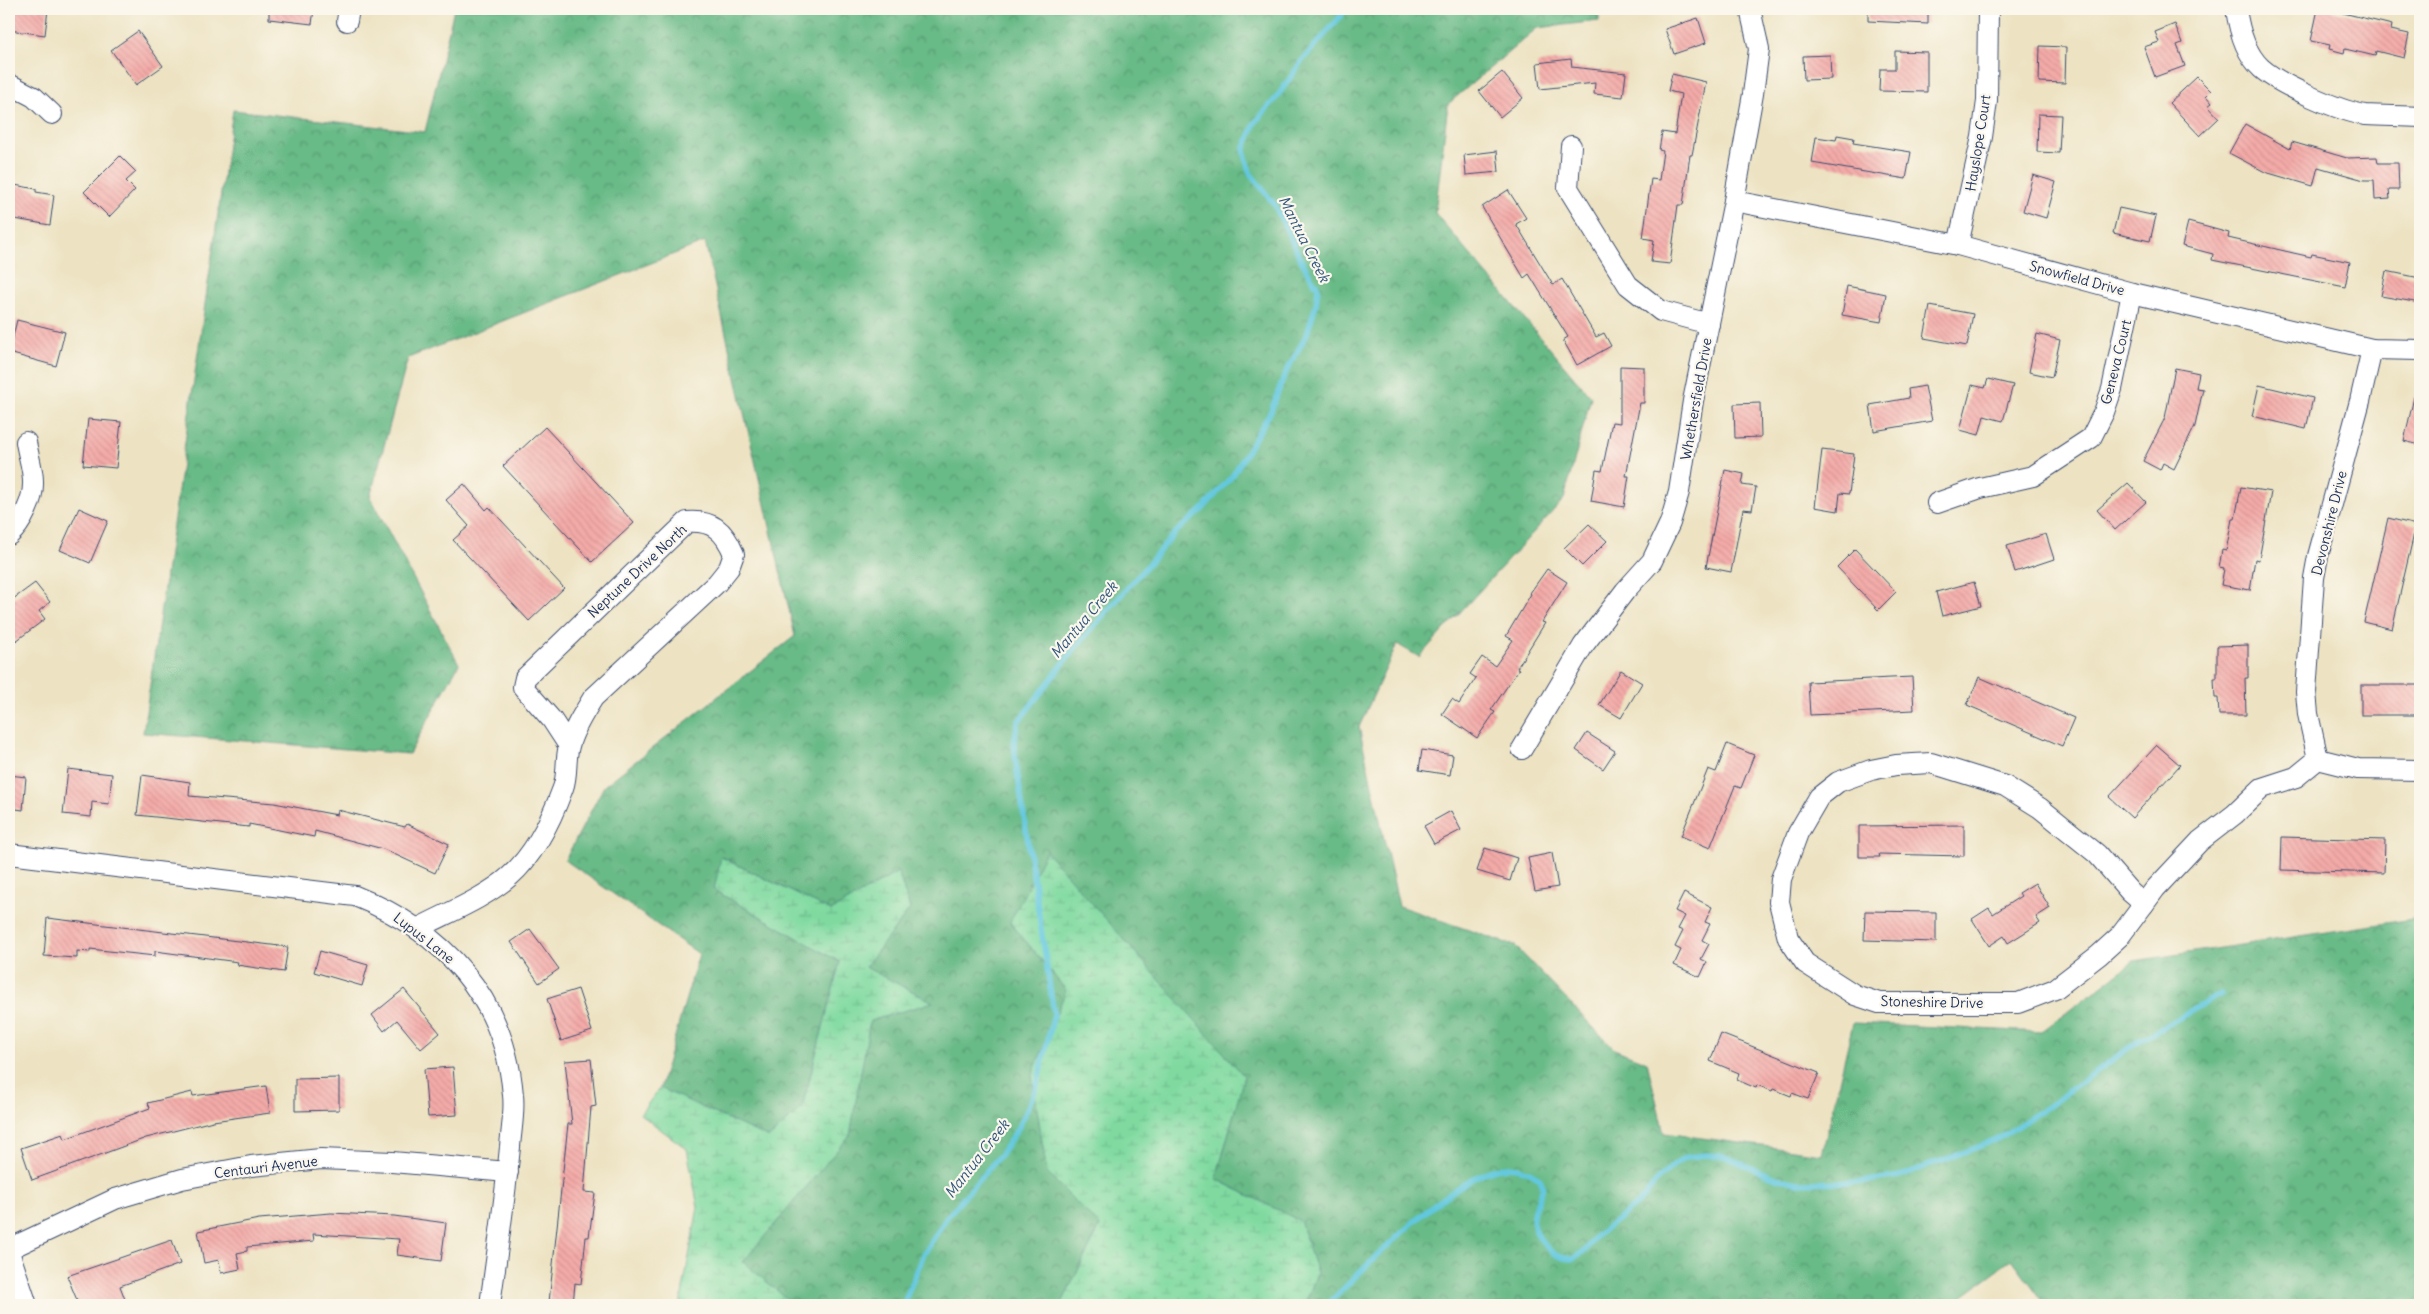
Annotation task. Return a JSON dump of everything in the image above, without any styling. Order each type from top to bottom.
[{"type":"street","name":"Whethersfield Drive","points":[[1522,749],[1583,646],[1624,591],[1652,561],[1670,523],[1679,492],[1693,401],[1734,201],[1759,50],[1750,9]]},
{"type":"street","name":"Hayslope Court","points":[[1958,245],[1982,136],[1987,101],[1988,9]]},
{"type":"street","points":[[2236,9],[2238,28],[2247,50],[2261,68],[2301,92],[2364,114],[2420,117]]},
{"type":"street","points":[[9,84],[34,97],[52,114]]},
{"type":"street","points":[[1571,146],[1568,188],[1628,285],[1661,311],[1709,324]]},
{"type":"street","name":"Snowfield Drive","points":[[1734,201],[1958,245],[2132,293],[2372,348],[2420,350]]},
{"type":"street","name":"Geneva Court","points":[[1937,503],[1980,488],[2033,476],[2091,438],[2104,412],[2112,389],[2132,293]]},
{"type":"street","name":"Devonshire Drive","points":[[2318,759],[2308,714],[2306,692],[2314,578],[2372,348]]},
{"type":"street","points":[[9,535],[14,530],[29,502],[33,482],[26,442]]},
{"type":"street","name":"Neptune Drive North","points":[[417,929],[495,887],[511,875],[526,858],[546,825],[564,786],[569,746],[578,722],[593,698],[717,583],[729,568],[734,554],[729,542],[714,527],[702,521],[686,522],[524,678],[523,687],[552,720],[569,746]]},
{"type":"street","points":[[2318,759],[2358,769],[2420,770]]},
{"type":"street","name":"Stoneshire Drive","points":[[2144,904],[2130,892],[2097,854],[2040,808],[2005,786],[1931,763],[1896,765],[1871,770],[1838,782],[1819,797],[1790,851],[1780,879],[1779,902],[1788,938],[1805,963],[1855,995],[1879,1003],[2018,1003],[2055,989],[2099,955],[2120,936],[2144,904],[2155,889],[2200,841],[2235,814],[2262,788],[2296,777],[2318,759]]},
{"type":"street","name":"Lupus Lane","points":[[9,854],[355,896],[398,915],[453,959],[482,996],[502,1039],[509,1062],[514,1097],[508,1172],[490,1305]]},
{"type":"street","name":"Centauri Avenue","points":[[9,1250],[115,1199],[182,1179],[251,1166],[329,1160],[392,1162],[508,1172]]},
{"type":"street","points":[[9,1250],[27,1305]]},
{"type":"green space","points":[[454,9],[1599,9],[1599,21],[1537,28],[1448,104],[1435,213],[1591,397],[1564,499],[1419,657],[1397,644],[1359,727],[1399,906],[1515,946],[1614,1049],[1647,1062],[1664,1133],[1822,1154],[1853,1023],[2041,1032],[2134,961],[2420,918],[2420,1033],[2411,1032],[2420,1041],[2420,1305],[2046,1305],[2012,1259],[1950,1305],[1305,1305],[1317,1273],[1300,1221],[1216,1179],[1244,1076],[1010,922],[1066,990],[1032,1076],[1047,1173],[1100,1226],[1061,1305],[794,1305],[742,1262],[850,1135],[870,1021],[932,1002],[865,967],[910,909],[898,872],[831,911],[722,857],[714,890],[840,962],[802,1108],[769,1138],[660,1088],[699,954],[565,860],[604,786],[795,636],[705,242],[408,358],[370,497],[459,664],[409,754],[143,733],[233,110],[425,132]]},
{"type":"green space","points":[[1046,851],[1244,1076],[1216,1179],[1300,1221],[1317,1273],[1305,1305],[1061,1305],[1100,1226],[1047,1173],[1032,1076],[1066,990],[1010,922]]},
{"type":"green space","points":[[721,857],[831,911],[898,872],[910,909],[865,967],[933,1002],[870,1021],[850,1135],[743,1262],[794,1305],[680,1305],[698,1207],[687,1149],[640,1114],[660,1088],[769,1138],[802,1108],[840,962],[714,890]]},
{"type":"building","points":[[9,9],[48,9],[45,35],[9,30]]},
{"type":"building","points":[[269,9],[314,9],[312,24],[269,19]]},
{"type":"building","points":[[1868,9],[1928,9],[1928,24],[1868,21]]},
{"type":"building","points":[[2318,9],[2327,9],[2392,25],[2391,30],[2409,34],[2404,58],[2376,51],[2375,56],[2345,49],[2344,53],[2329,49],[2330,45],[2311,41]]},
{"type":"building","points":[[1698,18],[1706,43],[1674,54],[1665,29]]},
{"type":"building","points":[[2175,24],[2182,43],[2177,45],[2185,66],[2155,77],[2144,47],[2159,42],[2155,32]]},
{"type":"building","points":[[138,31],[163,66],[136,85],[111,50]]},
{"type":"building","points":[[2040,46],[2066,47],[2065,83],[2039,82]]},
{"type":"building","points":[[1895,51],[1927,52],[1927,92],[1879,91],[1880,69],[1895,69]]},
{"type":"building","points":[[1830,55],[1831,79],[1804,80],[1803,56]]},
{"type":"building","points":[[1571,59],[1572,67],[1626,73],[1623,97],[1594,94],[1595,83],[1540,89],[1537,63]]},
{"type":"building","points":[[1502,72],[1523,98],[1500,117],[1479,91]]},
{"type":"building","points":[[1672,74],[1706,82],[1692,155],[1690,155],[1683,205],[1678,205],[1670,264],[1651,262],[1654,240],[1643,238],[1651,179],[1659,180],[1663,151],[1659,150],[1662,132],[1675,134],[1681,94],[1668,91]]},
{"type":"building","points":[[2197,77],[2211,91],[2206,96],[2212,103],[2208,106],[2219,118],[2200,136],[2169,103]]},
{"type":"building","points":[[2038,114],[2061,115],[2059,153],[2037,152]]},
{"type":"building","points":[[2245,124],[2290,149],[2292,142],[2347,158],[2377,157],[2378,163],[2398,163],[2399,190],[2389,190],[2390,199],[2375,200],[2374,180],[2364,180],[2318,167],[2313,186],[2265,172],[2229,153]]},
{"type":"building","points":[[1837,135],[1854,138],[1853,143],[1911,152],[1906,179],[1812,163],[1816,137],[1836,140]]},
{"type":"building","points":[[1497,151],[1499,172],[1466,175],[1464,155]]},
{"type":"building","points":[[120,156],[136,172],[126,181],[135,190],[109,217],[84,192]]},
{"type":"building","points":[[2033,175],[2056,182],[2046,218],[2023,211]]},
{"type":"building","points":[[9,184],[36,189],[36,192],[54,195],[50,225],[9,218]]},
{"type":"building","points":[[1508,190],[1526,218],[1516,224],[1553,285],[1562,279],[1596,337],[1604,333],[1611,346],[1577,365],[1563,340],[1568,337],[1529,274],[1524,278],[1482,207]]},
{"type":"building","points":[[2119,208],[2156,216],[2150,241],[2113,233]]},
{"type":"building","points":[[2188,222],[2229,233],[2228,238],[2311,257],[2312,254],[2350,262],[2345,287],[2212,260],[2213,254],[2182,246]]},
{"type":"building","points":[[2386,271],[2420,278],[2420,303],[2381,296]]},
{"type":"building","points":[[1847,286],[1886,294],[1881,322],[1842,315]]},
{"type":"building","points":[[1930,306],[1973,314],[1967,346],[1924,338]]},
{"type":"building","points":[[17,320],[65,332],[56,366],[9,353]]},
{"type":"building","points":[[2037,334],[2060,340],[2052,377],[2029,372]]},
{"type":"building","points":[[1620,366],[1644,367],[1644,403],[1640,403],[1626,476],[1629,476],[1624,507],[1591,501],[1596,470],[1602,471],[1612,422],[1620,423]]},
{"type":"building","points":[[2175,368],[2199,373],[2196,388],[2203,389],[2195,426],[2174,469],[2163,463],[2160,470],[2143,461],[2165,418]]},
{"type":"building","points":[[1988,379],[2013,385],[2003,421],[1984,416],[1979,435],[1960,430],[1972,385],[1985,388]]},
{"type":"building","points":[[2259,385],[2313,398],[2306,429],[2252,416]]},
{"type":"building","points":[[1925,386],[1932,421],[1874,431],[1870,405],[1909,398],[1908,389]]},
{"type":"building","points":[[2414,397],[2420,398],[2420,445],[2404,441]]},
{"type":"building","points":[[1760,403],[1761,437],[1735,438],[1734,404]]},
{"type":"building","points":[[88,419],[121,422],[116,468],[83,465]]},
{"type":"building","points":[[545,427],[634,523],[592,562],[503,466]]},
{"type":"building","points":[[1822,450],[1854,454],[1849,494],[1840,493],[1838,511],[1815,507]]},
{"type":"building","points":[[1725,470],[1744,474],[1742,485],[1756,487],[1752,510],[1743,509],[1731,572],[1706,567]]},
{"type":"building","points":[[2128,483],[2146,502],[2115,530],[2097,510]]},
{"type":"building","points":[[464,484],[486,510],[489,507],[564,588],[529,621],[453,540],[469,526],[446,500]]},
{"type":"building","points":[[2241,487],[2271,492],[2259,560],[2255,559],[2250,590],[2221,585],[2224,569],[2219,568],[2222,550],[2226,551],[2232,519],[2235,519]]},
{"type":"building","points":[[79,508],[108,521],[90,563],[60,550]]},
{"type":"building","points":[[2388,518],[2416,525],[2392,629],[2364,622]]},
{"type":"building","points":[[1589,524],[1607,541],[1582,566],[1564,548]]},
{"type":"building","points":[[2046,534],[2054,559],[2015,572],[2007,546]]},
{"type":"building","points":[[1855,549],[1896,592],[1878,610],[1837,567]]},
{"type":"building","points":[[1547,569],[1567,582],[1542,622],[1545,623],[1517,668],[1519,669],[1491,710],[1495,712],[1477,738],[1442,714],[1452,699],[1459,704],[1476,678],[1470,674],[1482,657],[1495,666],[1513,640],[1506,636],[1530,593]]},
{"type":"building","points":[[1974,582],[1981,606],[1942,616],[1936,592]]},
{"type":"building","points":[[35,583],[50,602],[39,611],[45,619],[16,641],[9,631],[9,602]]},
{"type":"building","points":[[2248,645],[2248,678],[2245,678],[2246,715],[2219,715],[2218,698],[2215,698],[2214,678],[2217,678],[2217,646]]},
{"type":"building","points":[[1621,670],[1642,683],[1621,718],[1599,705]]},
{"type":"building","points":[[1912,677],[1914,710],[1810,715],[1808,682]]},
{"type":"building","points":[[1979,677],[2074,718],[2062,746],[1967,705]]},
{"type":"building","points":[[2361,685],[2420,685],[2420,715],[2361,715]]},
{"type":"building","points":[[1587,733],[1615,751],[1603,769],[1576,750]]},
{"type":"building","points":[[1727,744],[1754,755],[1741,788],[1735,786],[1710,848],[1681,836],[1708,769],[1716,772]]},
{"type":"building","points":[[2157,745],[2180,765],[2132,818],[2109,797]]},
{"type":"building","points":[[1422,750],[1453,755],[1450,775],[1419,770]]},
{"type":"building","points":[[68,769],[112,774],[109,804],[92,802],[91,817],[63,814]]},
{"type":"building","points":[[9,775],[26,777],[23,810],[9,808]]},
{"type":"building","points":[[142,775],[190,782],[189,796],[274,803],[337,815],[338,810],[405,827],[407,824],[449,844],[435,873],[383,849],[315,831],[314,837],[249,824],[249,827],[137,815]]},
{"type":"building","points":[[1451,811],[1461,830],[1434,844],[1424,826]]},
{"type":"building","points":[[1964,825],[1964,856],[1879,854],[1880,857],[1859,857],[1859,826]]},
{"type":"building","points":[[2282,837],[2385,840],[2384,873],[2281,870]]},
{"type":"building","points":[[1485,848],[1517,858],[1510,881],[1477,871]]},
{"type":"building","points":[[1552,853],[1558,887],[1535,891],[1528,858]]},
{"type":"building","points":[[2035,883],[2050,908],[2036,917],[2040,923],[2008,943],[2004,936],[1989,946],[1972,919],[1989,908],[1993,914],[2021,896],[2019,893]]},
{"type":"building","points":[[1684,893],[1712,907],[1705,922],[1710,924],[1702,940],[1709,944],[1701,959],[1707,962],[1700,977],[1674,965],[1681,950],[1675,947],[1683,931],[1678,929],[1685,916],[1675,911]]},
{"type":"building","points":[[1865,911],[1936,912],[1936,942],[1864,940]]},
{"type":"building","points":[[47,918],[288,947],[284,972],[237,965],[238,962],[155,951],[155,956],[90,949],[90,952],[77,951],[77,958],[44,956]]},
{"type":"building","points":[[530,929],[559,969],[539,983],[511,942]]},
{"type":"building","points":[[320,951],[368,965],[362,986],[314,972]]},
{"type":"building","points":[[404,989],[440,1033],[421,1049],[397,1020],[384,1031],[372,1015]]},
{"type":"building","points":[[578,989],[592,1031],[561,1041],[547,999]]},
{"type":"building","points":[[1721,1034],[1819,1073],[1808,1099],[1792,1093],[1791,1096],[1773,1089],[1772,1091],[1757,1085],[1756,1088],[1737,1080],[1739,1073],[1710,1061]]},
{"type":"building","points":[[591,1059],[596,1106],[591,1107],[584,1192],[595,1193],[589,1237],[586,1237],[581,1284],[575,1283],[573,1305],[549,1302],[568,1124],[572,1124],[565,1061]]},
{"type":"building","points":[[453,1067],[457,1115],[428,1117],[424,1069]]},
{"type":"building","points":[[339,1078],[339,1110],[295,1111],[295,1079]]},
{"type":"building","points":[[266,1086],[270,1113],[213,1121],[146,1138],[32,1180],[21,1148],[63,1134],[65,1139],[150,1108],[148,1103],[192,1092],[193,1096]]},
{"type":"building","points":[[331,1213],[394,1216],[446,1223],[441,1261],[397,1255],[399,1239],[313,1234],[314,1241],[247,1247],[247,1251],[237,1253],[240,1269],[221,1273],[219,1260],[204,1263],[198,1231],[259,1219]]},
{"type":"building","points":[[172,1240],[180,1264],[120,1286],[126,1302],[118,1305],[79,1305],[67,1276]]},
{"type":"waterway","name":"Mantua Creek","points":[[903,1305],[924,1254],[947,1217],[1001,1154],[1020,1125],[1036,1089],[1054,1014],[1016,764],[1014,742],[1018,722],[1076,647],[1177,531],[1202,510],[1233,475],[1271,411],[1284,376],[1307,334],[1316,304],[1318,288],[1302,262],[1274,204],[1250,173],[1244,150],[1255,123],[1277,97],[1301,62],[1347,9]]},
{"type":"waterway","points":[[1327,1305],[1413,1222],[1465,1183],[1489,1171],[1509,1167],[1525,1170],[1540,1180],[1542,1190],[1533,1215],[1539,1238],[1557,1255],[1572,1259],[1586,1250],[1594,1238],[1638,1204],[1659,1178],[1687,1157],[1723,1156],[1776,1178],[1798,1183],[1860,1182],[1900,1176],[1994,1141],[2047,1107],[2137,1042],[2221,994]]}]
